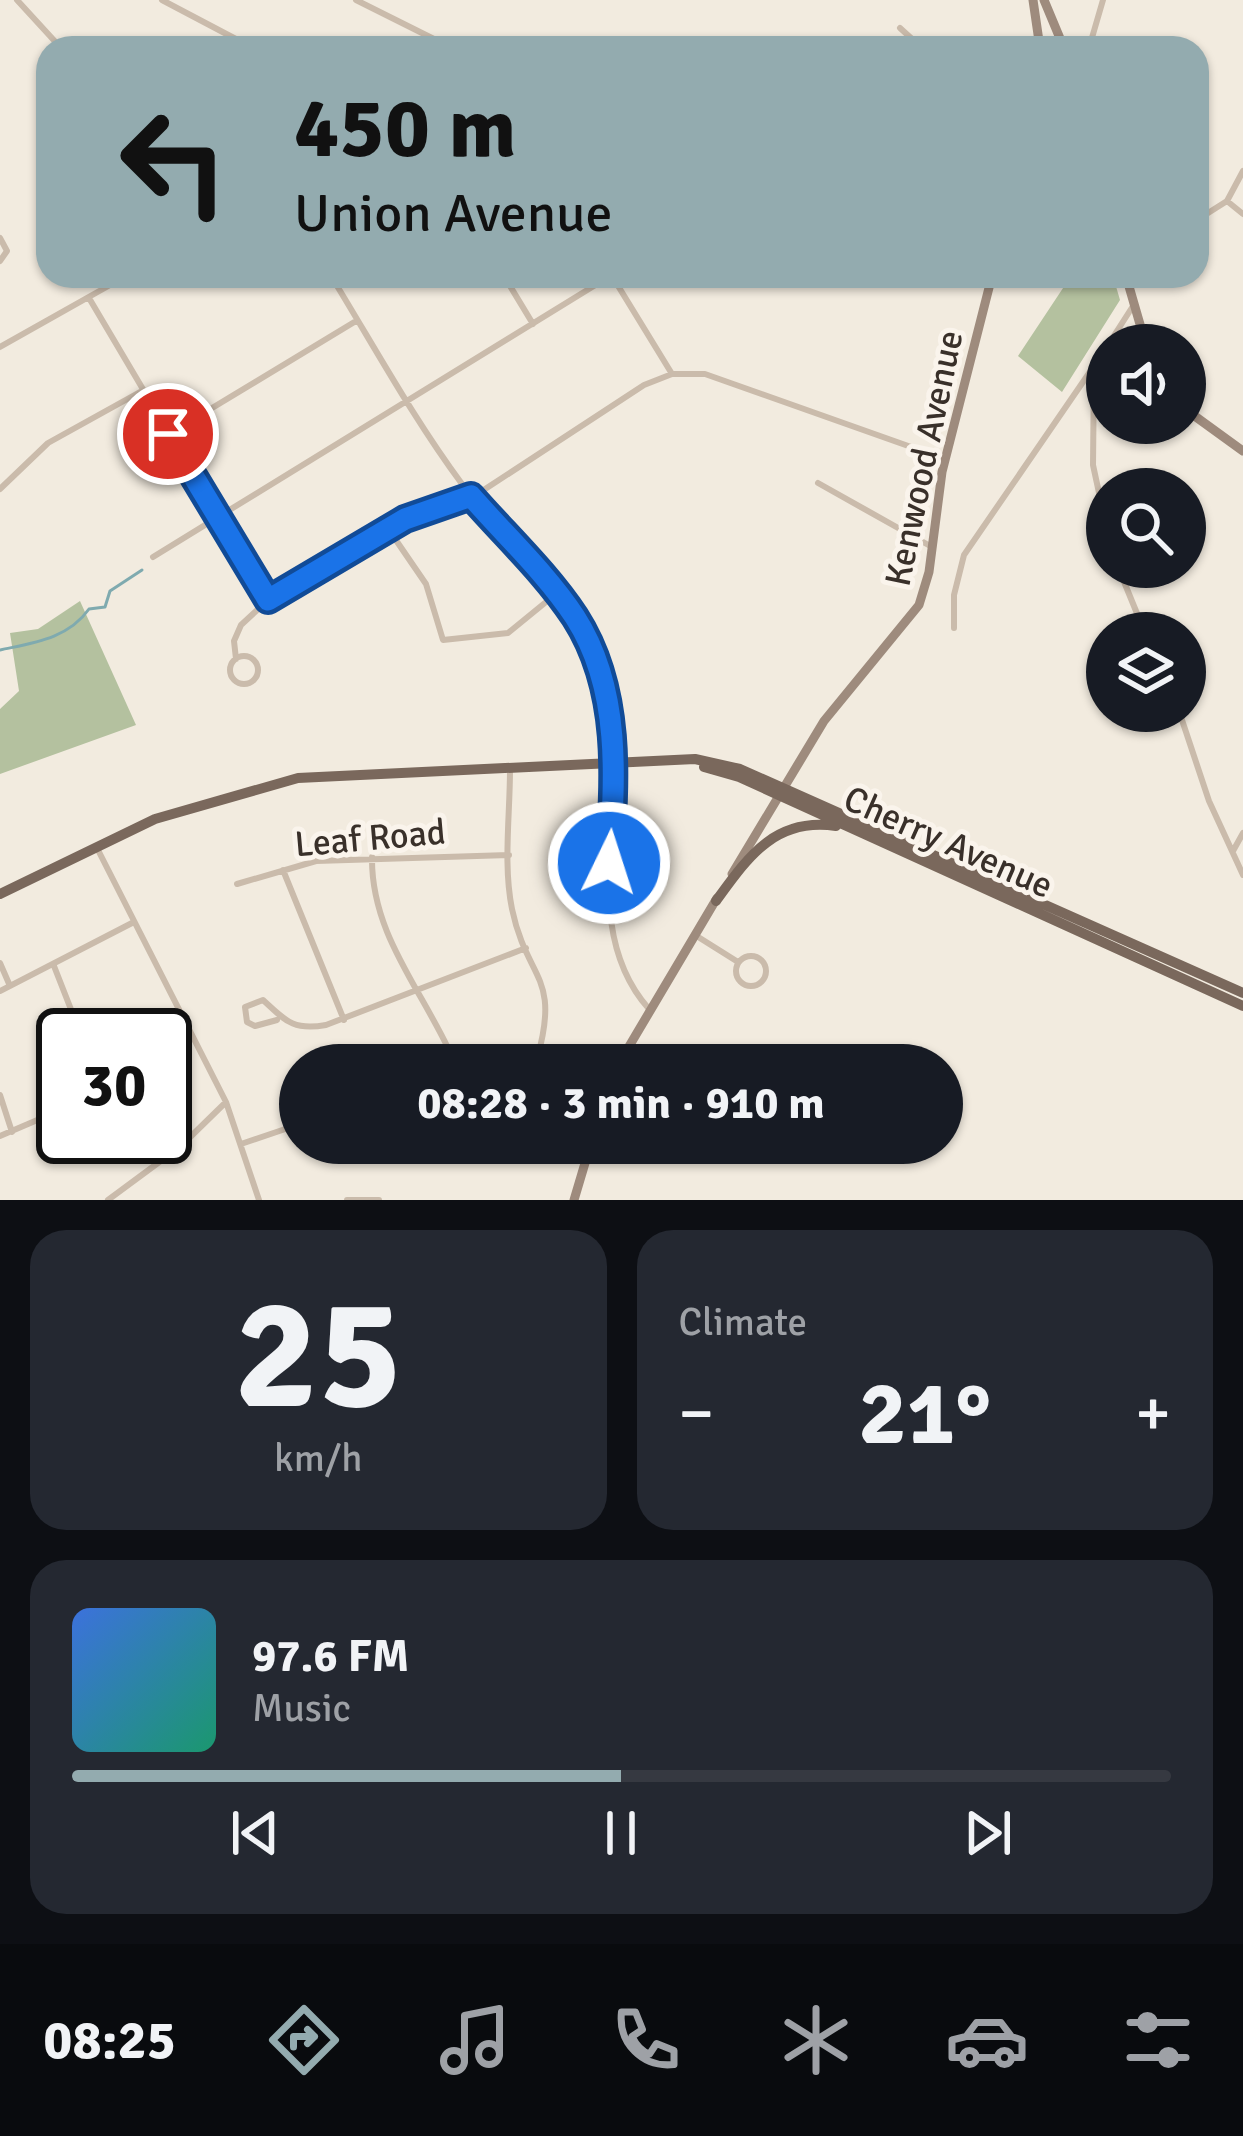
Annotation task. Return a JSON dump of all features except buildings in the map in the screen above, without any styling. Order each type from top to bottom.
[{"type":"main road","points":[[1033,0],[1038,36]]},
{"type":"main road","points":[[1044,0],[1059,36]]},
{"type":"main road","name":"Kenwood Avenue","points":[[630,1044],[779,791],[847,691],[913,617],[927,581],[945,460],[989,288]]},
{"type":"main road","points":[[1130,288],[1140,324]]},
{"type":"main road","points":[[1206,425],[1243,451]]},
{"type":"main road","name":"Cherry Avenue","points":[[0,894],[154,819],[298,778],[620,762],[706,767],[779,791],[1243,1006]]},
{"type":"main road","points":[[716,901],[748,857],[773,835],[806,824],[852,824]]},
{"type":"main road","name":"Cherry Avenue","points":[[890,842],[1243,993]]},
{"type":"main road","points":[[574,1200],[584,1164]]},
{"type":"street","points":[[16,0],[50,36]]},
{"type":"street","points":[[162,0],[230,36]]},
{"type":"street","points":[[356,0],[428,36]]},
{"type":"street","points":[[1092,36],[1103,0]]},
{"type":"street","points":[[900,28],[909,36]]},
{"type":"street","points":[[1209,212],[1227,200],[1243,171]]},
{"type":"street","points":[[1227,200],[1243,214]]},
{"type":"street","points":[[0,238],[7,251],[0,261]]},
{"type":"street","points":[[0,347],[105,288]]},
{"type":"street","points":[[338,288],[406,403],[471,496],[557,593],[586,642],[620,762],[609,907],[622,969],[649,1009]]},
{"type":"street","points":[[511,288],[533,324]]},
{"type":"street","points":[[153,557],[592,288]]},
{"type":"street","points":[[618,288],[672,374]]},
{"type":"street","points":[[88,298],[273,609]]},
{"type":"street","points":[[1122,324],[1135,303]]},
{"type":"street","points":[[168,434],[356,321]]},
{"type":"street","points":[[236,659],[249,656],[256,662],[258,671],[250,682],[233,678],[237,632],[268,600],[388,529],[471,496],[644,385],[672,374],[705,374],[945,460]]},
{"type":"street","points":[[954,628],[954,595],[964,555],[1086,377]]},
{"type":"street","points":[[0,489],[48,443],[140,392]]},
{"type":"street","points":[[818,483],[883,524],[932,547]]},
{"type":"street","points":[[388,529],[433,600],[440,638],[508,633],[557,593]]},
{"type":"street","points":[[1187,732],[1243,875]]},
{"type":"street","points":[[510,770],[513,913],[547,995],[541,1044]]},
{"type":"street","points":[[1232,852],[1243,833]]},
{"type":"street","points":[[96,847],[174,1008]]},
{"type":"street","name":"Leaf Road","points":[[237,884],[316,861],[509,856]]},
{"type":"street","points":[[372,857],[378,910],[415,994],[432,1012],[446,1044]]},
{"type":"street","points":[[283,871],[344,1020]]},
{"type":"street","points":[[0,991],[132,923]]},
{"type":"street","points":[[695,935],[738,962],[745,984],[763,981],[766,969],[758,958],[738,962]]},
{"type":"street","points":[[277,1020],[263,1000],[245,1007],[251,1025],[277,1020],[308,1028],[415,994],[526,948]]},
{"type":"street","points":[[0,963],[10,986]]},
{"type":"street","points":[[53,965],[70,1008]]},
{"type":"street","points":[[192,1040],[226,1102],[260,1200]]},
{"type":"street","points":[[0,1095],[13,1132]]},
{"type":"street","points":[[108,1200],[226,1102]]},
{"type":"street","points":[[0,1136],[36,1121]]},
{"type":"street","points":[[241,1144],[279,1131]]},
{"type":"street","points":[[128,1186],[135,1200]]},
{"type":"street","points":[[347,1200],[379,1200]]},
{"type":"green space","points":[[1063,288],[1116,288],[1120,300],[1105,324],[1086,324],[1086,354],[1062,392],[1018,356]]},
{"type":"green space","points":[[80,601],[136,725],[0,774],[0,709],[19,691],[10,633],[38,629]]},
{"type":"waterway","points":[[0,650],[37,642],[71,627],[89,609],[105,607],[110,591],[142,570]]},
{"type":"route","points":[[168,434],[268,600],[405,519],[471,496],[557,593],[578,621],[586,642],[616,748],[609,863]]}]
